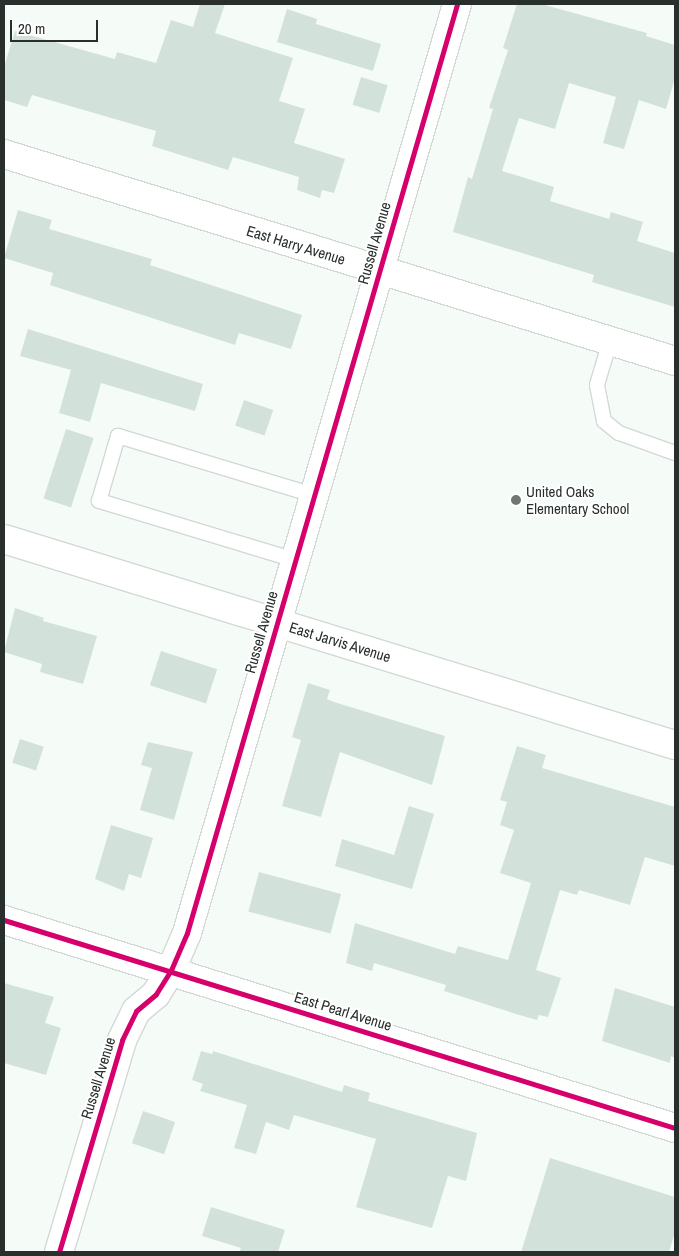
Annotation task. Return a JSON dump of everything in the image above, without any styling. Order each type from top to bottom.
[{"type":"street","name":"Russell Avenue","points":[[59,1252],[122,1040],[136,1011],[156,994],[171,970],[187,933],[457,4]]},
{"type":"street","name":"East Harry Avenue","points":[[4,154],[675,362]]},
{"type":"street","name":"East Jarvis Avenue","points":[[4,539],[675,745]]},
{"type":"street","name":"East Pearl Avenue","points":[[4,920],[171,970],[675,1128]]},
{"type":"lane","points":[[610,341],[597,385],[604,421],[633,439],[675,453]]},
{"type":"lane","points":[[295,560],[99,501],[118,436],[314,495]]},
{"type":"building","points":[[200,4],[225,4],[215,33],[293,58],[279,101],[305,109],[294,143],[345,159],[334,193],[322,190],[320,198],[297,190],[299,177],[233,157],[228,170],[152,146],[156,131],[32,95],[27,107],[4,100],[4,67],[15,31],[115,59],[117,52],[156,63],[171,20],[193,27]]},
{"type":"building","points":[[517,4],[541,4],[647,33],[646,36],[675,45],[675,78],[666,109],[639,100],[624,149],[603,143],[616,97],[569,83],[555,129],[519,118],[502,171],[554,187],[550,201],[609,219],[611,212],[643,222],[637,241],[675,253],[675,307],[592,282],[594,275],[453,232],[468,177],[472,179],[493,109],[489,108],[508,50],[503,48]]},
{"type":"building","points":[[287,9],[317,19],[316,24],[381,44],[373,71],[277,42]]},
{"type":"building","points":[[361,77],[388,85],[379,113],[353,105]]},
{"type":"building","points":[[18,210],[52,220],[49,229],[152,259],[150,265],[302,315],[291,349],[239,333],[235,345],[50,285],[53,273],[4,258]]},
{"type":"building","points":[[28,329],[203,384],[195,411],[101,383],[90,422],[59,413],[71,370],[20,356]]},
{"type":"building","points":[[244,400],[273,410],[265,436],[235,426]]},
{"type":"building","points":[[66,429],[94,438],[71,507],[43,498]]},
{"type":"building","points":[[15,608],[44,618],[43,621],[97,636],[83,684],[40,672],[42,664],[4,652]]},
{"type":"building","points":[[161,651],[217,669],[206,703],[150,685]]},
{"type":"building","points":[[308,683],[330,690],[327,699],[334,702],[445,736],[432,785],[340,752],[321,817],[282,806],[301,740],[292,737]]},
{"type":"building","points":[[20,739],[44,747],[36,771],[12,763]]},
{"type":"building","points":[[148,742],[193,752],[174,820],[140,810],[152,768],[141,765]]},
{"type":"building","points":[[517,746],[546,755],[542,768],[675,807],[675,866],[645,857],[630,905],[579,890],[577,895],[560,890],[536,970],[561,978],[548,1017],[539,1015],[537,1020],[516,1014],[444,991],[446,985],[374,963],[372,971],[346,963],[355,923],[455,954],[458,946],[508,960],[531,883],[500,873],[514,830],[500,825],[507,802],[500,800]]},
{"type":"building","points":[[409,806],[434,814],[412,889],[335,866],[342,839],[394,855]]},
{"type":"building","points":[[111,825],[153,838],[141,878],[129,874],[124,891],[95,879]]},
{"type":"building","points":[[259,872],[341,894],[330,934],[248,912]]},
{"type":"building","points":[[4,983],[54,997],[45,1023],[61,1028],[46,1075],[4,1063]]},
{"type":"building","points":[[615,988],[675,1007],[675,1058],[671,1056],[670,1063],[602,1041]]},
{"type":"building","points":[[201,1051],[212,1054],[213,1051],[342,1092],[344,1085],[370,1093],[368,1101],[477,1133],[466,1181],[448,1176],[432,1228],[356,1207],[376,1139],[294,1115],[289,1130],[266,1122],[256,1154],[234,1148],[247,1105],[200,1091],[203,1084],[192,1080]]},
{"type":"building","points":[[143,1111],[175,1122],[164,1154],[132,1143]]},
{"type":"building","points":[[550,1158],[675,1197],[675,1232],[669,1252],[521,1252]]},
{"type":"building","points":[[211,1207],[285,1230],[278,1252],[239,1252],[241,1248],[202,1236]]},
{"type":"cycle path","points":[[59,1252],[122,1040],[136,1011],[156,994],[171,970],[187,933],[457,4]]},
{"type":"cycle path","points":[[4,920],[675,1128]]},
{"type":"place","name":"United Oaks Elementary School","points":[[516,500]]}]
